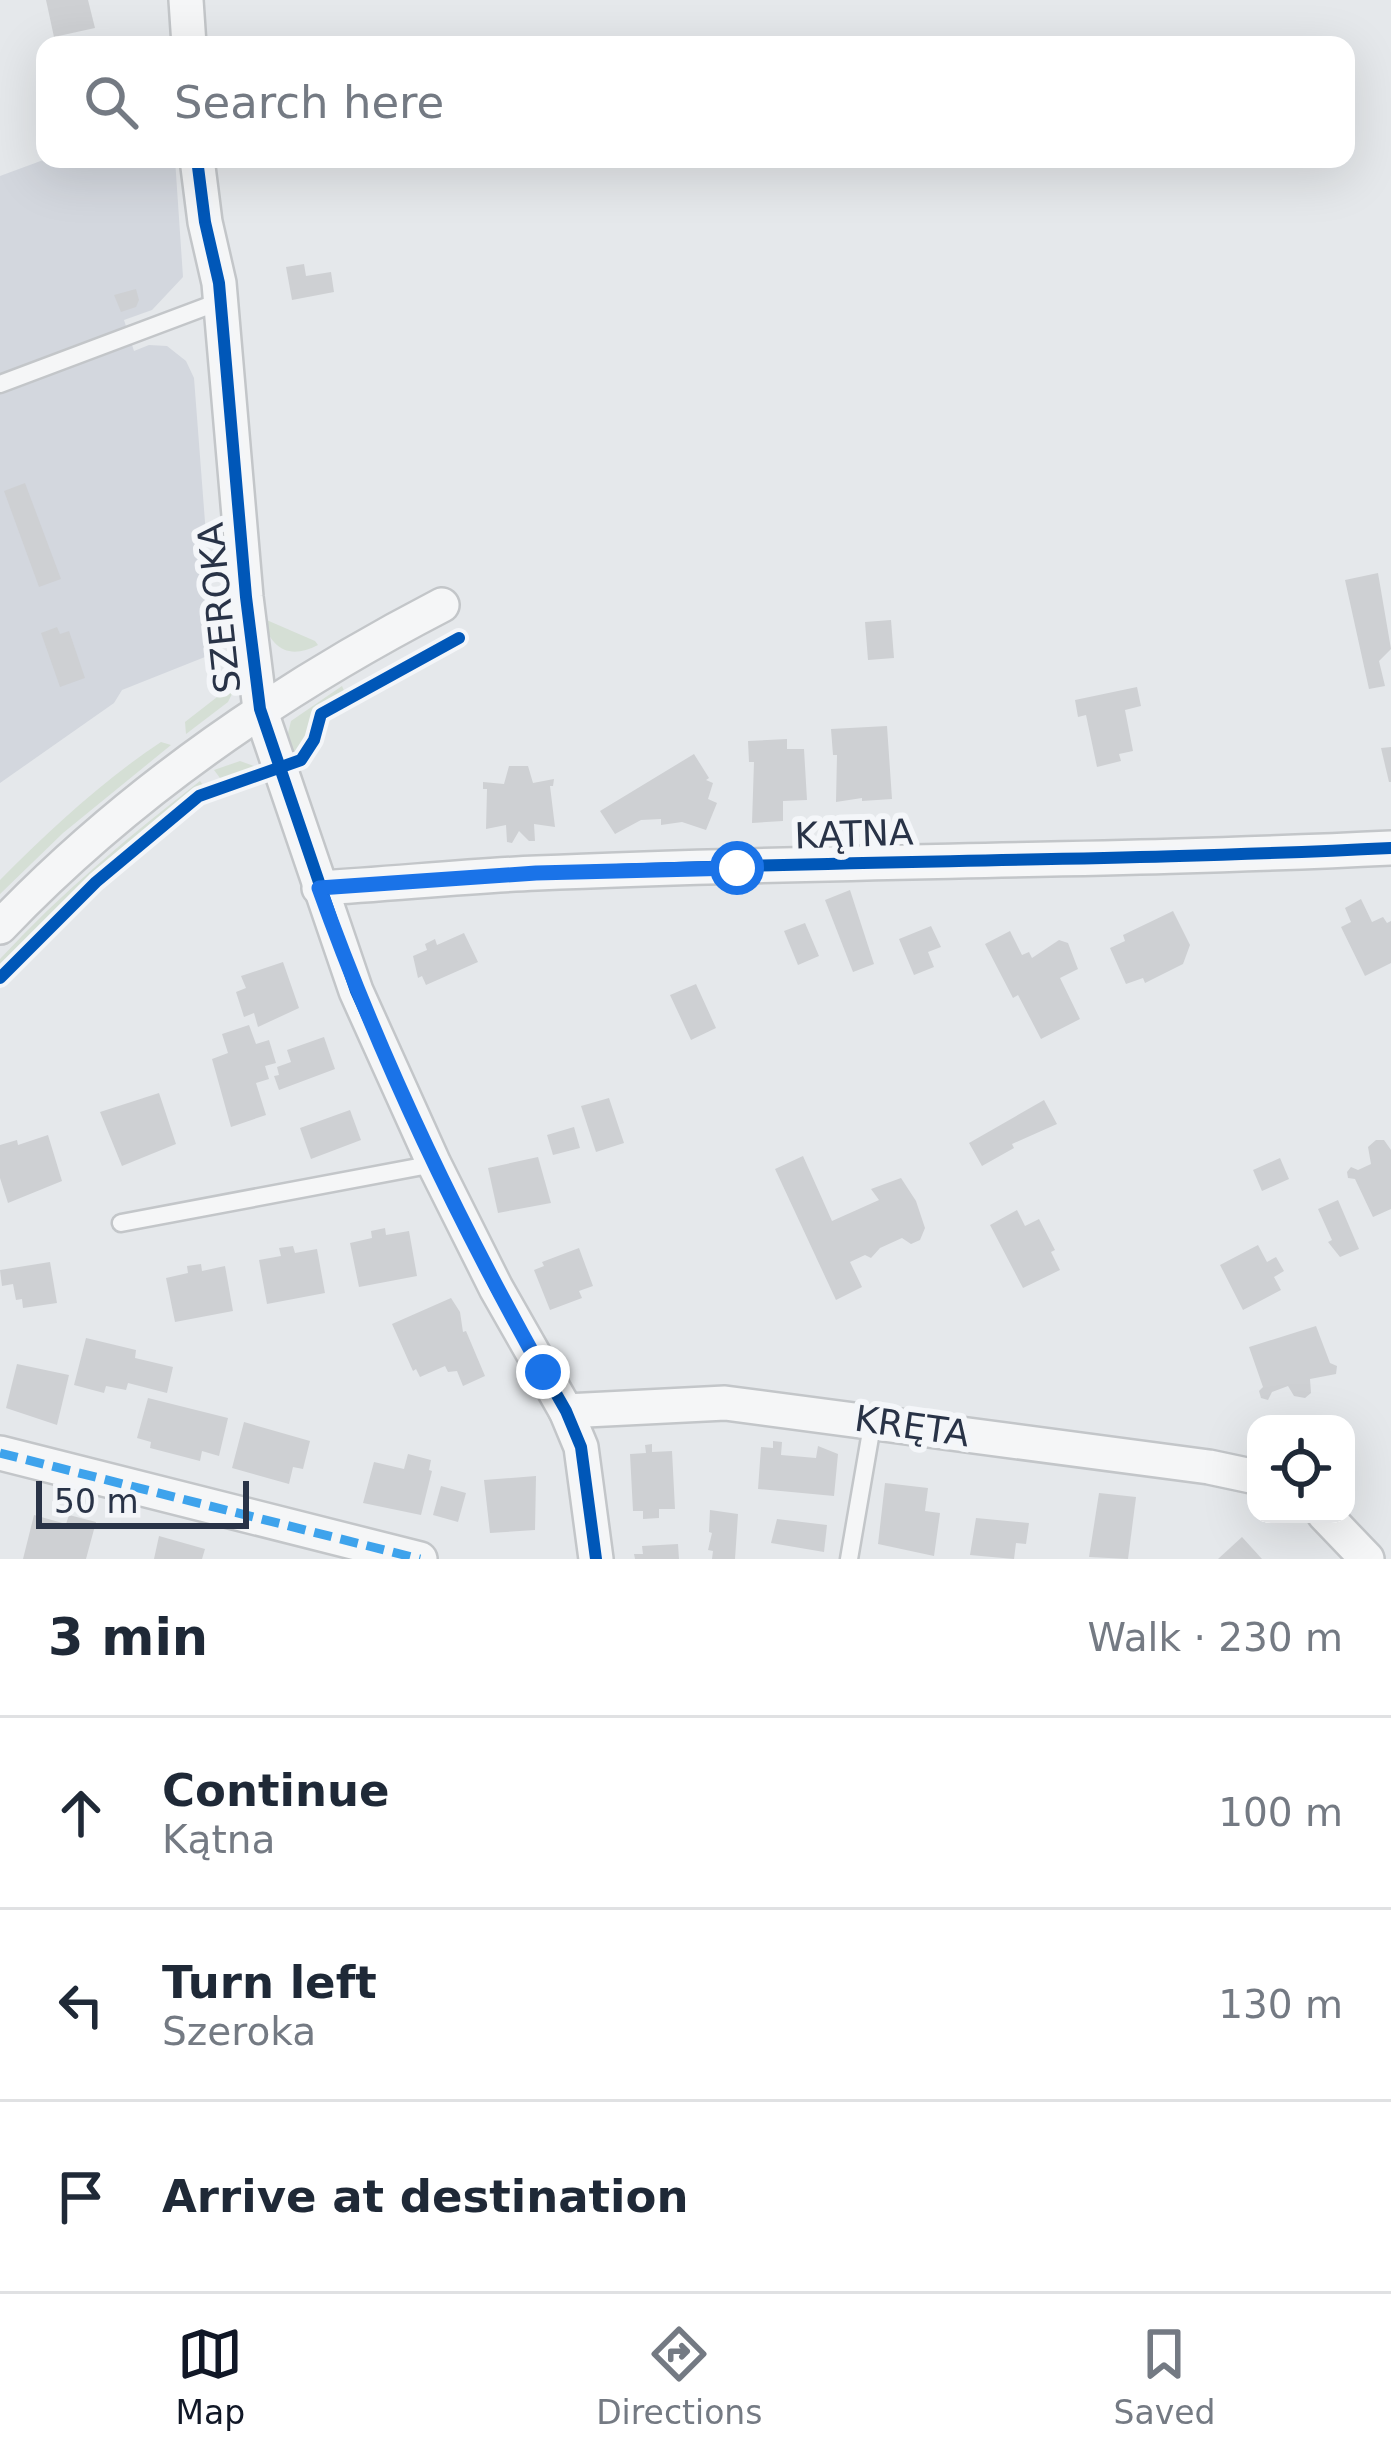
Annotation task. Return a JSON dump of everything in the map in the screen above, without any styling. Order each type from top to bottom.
[{"type":"street","points":[[186,0],[188,36]]},
{"type":"street","name":"SZEROKA","points":[[199,168],[221,301],[260,710],[356,991],[434,1164],[581,1447],[596,1559]]},
{"type":"street","points":[[0,927],[128,808],[260,710],[442,605]]},
{"type":"street","name":"KĄTNA","points":[[319,888],[536,873],[1169,859],[1391,848]]},
{"type":"street","name":"KRĘTA","points":[[566,1411],[725,1403],[1247,1475]]},
{"type":"street","points":[[0,1453],[419,1559]]},
{"type":"street","points":[[1332,1523],[1366,1559]]},
{"type":"lane","points":[[0,384],[221,301]]},
{"type":"lane","points":[[121,1223],[434,1164]]},
{"type":"lane","points":[[849,1559],[873,1420]]},
{"type":"shaded area","points":[[36,163],[36,168],[176,168],[183,277],[152,310],[124,320],[134,351],[149,345],[167,346],[186,361],[194,378],[215,653],[122,690],[114,703],[0,783],[0,176]]},
{"type":"shaded area","points":[[262,618],[318,645],[298,651],[282,649]]},
{"type":"shaded area","points":[[239,680],[228,702],[186,734],[185,722]]},
{"type":"shaded area","points":[[342,686],[345,693],[315,715],[305,750],[289,759],[286,741],[291,721]]},
{"type":"shaded area","points":[[161,742],[171,745],[63,833],[0,894],[0,880],[38,843]]},
{"type":"shaded area","points":[[240,761],[262,769],[223,782],[214,770]]},
{"type":"shaded area","points":[[200,781],[205,788],[105,868],[0,971],[0,959],[47,911]]},
{"type":"building","points":[[46,0],[88,0],[95,28],[54,36]]},
{"type":"building","points":[[304,264],[306,276],[331,272],[334,292],[292,300],[286,267]]},
{"type":"building","points":[[136,289],[136,307],[121,312],[114,295]]},
{"type":"building","points":[[25,483],[61,579],[39,587],[4,491]]},
{"type":"building","points":[[1378,573],[1391,649],[1379,661],[1385,686],[1369,689],[1345,580]]},
{"type":"building","points":[[891,620],[894,658],[868,660],[865,622]]},
{"type":"building","points":[[57,627],[60,634],[69,631],[85,678],[60,687],[41,633]]},
{"type":"building","points":[[1137,687],[1141,706],[1125,710],[1133,751],[1119,754],[1121,761],[1097,767],[1086,715],[1078,717],[1075,700]]},
{"type":"building","points":[[887,726],[892,799],[836,802],[837,755],[833,755],[831,729]]},
{"type":"building","points":[[787,739],[787,749],[804,749],[807,800],[783,801],[783,821],[752,823],[754,762],[749,762],[748,741]]},
{"type":"building","points":[[1391,747],[1391,782],[1389,782],[1381,748]]},
{"type":"building","points":[[694,754],[706,780],[713,783],[708,799],[717,803],[706,830],[682,822],[661,825],[661,819],[641,820],[615,834],[600,811]]},
{"type":"building","points":[[509,766],[528,766],[533,783],[554,779],[550,786],[555,827],[534,824],[535,841],[519,831],[512,843],[507,842],[506,825],[486,829],[483,782],[504,784]]},
{"type":"building","points":[[850,890],[874,964],[853,972],[825,900]]},
{"type":"building","points":[[1361,899],[1372,922],[1383,917],[1391,921],[1391,963],[1365,976],[1341,927],[1351,922],[1345,908]]},
{"type":"building","points":[[1173,911],[1190,945],[1183,964],[1145,983],[1143,978],[1126,984],[1110,948],[1125,941],[1123,935]]},
{"type":"building","points":[[805,923],[819,956],[798,965],[784,931]]},
{"type":"building","points":[[931,926],[941,947],[928,952],[934,967],[914,975],[899,939]]},
{"type":"building","points":[[1010,931],[1022,955],[1029,952],[1032,958],[1059,940],[1068,943],[1078,969],[1060,978],[1080,1019],[1041,1039],[985,944]]},
{"type":"building","points":[[464,933],[478,962],[426,985],[422,976],[418,978],[413,956],[427,950],[425,944],[435,939],[437,945]]},
{"type":"building","points":[[283,962],[299,1008],[258,1027],[254,1013],[244,1017],[236,992],[246,988],[241,976]]},
{"type":"building","points":[[696,984],[716,1028],[691,1040],[670,995]]},
{"type":"building","points":[[249,1025],[256,1044],[269,1040],[276,1063],[265,1066],[269,1079],[256,1083],[266,1115],[231,1127],[212,1059],[228,1053],[222,1034]]},
{"type":"building","points":[[324,1037],[335,1069],[279,1090],[274,1076],[279,1075],[277,1067],[291,1062],[287,1050]]},
{"type":"building","points":[[159,1093],[176,1144],[122,1166],[100,1112]]},
{"type":"building","points":[[609,1098],[624,1143],[596,1152],[581,1106]]},
{"type":"building","points":[[1044,1100],[1057,1124],[1012,1144],[1014,1148],[982,1166],[969,1143]]},
{"type":"building","points":[[350,1110],[361,1140],[311,1159],[300,1128]]},
{"type":"building","points":[[574,1127],[580,1148],[553,1155],[547,1135]]},
{"type":"building","points":[[48,1135],[62,1181],[8,1203],[0,1178],[0,1145],[17,1140],[18,1145]]},
{"type":"building","points":[[1384,1140],[1391,1150],[1391,1209],[1373,1217],[1347,1172],[1371,1164],[1368,1147]]},
{"type":"building","points":[[803,1156],[832,1221],[879,1200],[871,1189],[901,1178],[925,1228],[920,1240],[911,1244],[902,1238],[871,1258],[865,1255],[850,1262],[862,1287],[836,1300],[775,1169]]},
{"type":"building","points":[[538,1157],[551,1203],[498,1213],[488,1168]]},
{"type":"building","points":[[1280,1158],[1289,1179],[1262,1191],[1253,1170]]},
{"type":"building","points":[[1338,1200],[1359,1249],[1340,1257],[1328,1242],[1332,1240],[1318,1209]]},
{"type":"building","points":[[1017,1210],[1025,1226],[1039,1219],[1060,1270],[1023,1288],[990,1225]]},
{"type":"building","points":[[385,1228],[386,1235],[409,1231],[417,1276],[359,1287],[350,1243],[372,1238],[371,1231]]},
{"type":"building","points":[[1258,1245],[1267,1262],[1276,1257],[1284,1271],[1274,1277],[1281,1290],[1243,1310],[1220,1265]]},
{"type":"building","points":[[293,1246],[295,1253],[317,1249],[325,1293],[267,1304],[259,1260],[281,1256],[279,1248]]},
{"type":"building","points":[[579,1248],[593,1286],[579,1291],[582,1298],[550,1310],[534,1270],[544,1266],[542,1262]]},
{"type":"building","points":[[50,1262],[57,1303],[23,1308],[13,1284],[2,1286],[0,1270]]},
{"type":"building","points":[[201,1264],[202,1271],[225,1266],[233,1311],[175,1322],[166,1278]]},
{"type":"building","points":[[451,1298],[485,1376],[463,1386],[457,1371],[448,1372],[445,1366],[420,1377],[413,1371],[392,1324]]},
{"type":"building","points":[[1316,1326],[1330,1363],[1337,1366],[1336,1374],[1310,1379],[1311,1393],[1305,1398],[1294,1396],[1288,1386],[1272,1392],[1268,1400],[1261,1398],[1263,1387],[1249,1347]]},
{"type":"building","points":[[86,1338],[136,1350],[135,1358],[173,1367],[167,1393],[128,1383],[126,1390],[106,1386],[104,1393],[74,1385]]},
{"type":"building","points":[[17,1364],[69,1375],[57,1425],[6,1408]]},
{"type":"building","points":[[148,1398],[228,1418],[219,1456],[202,1451],[200,1461],[150,1448],[151,1442],[137,1438]]},
{"type":"building","points":[[244,1422],[310,1441],[303,1469],[293,1467],[289,1484],[232,1468]]},
{"type":"building","points":[[773,1441],[782,1442],[781,1455],[816,1458],[818,1446],[838,1454],[834,1496],[758,1489],[761,1447],[773,1448]]},
{"type":"building","points":[[652,1444],[652,1452],[672,1451],[675,1509],[659,1509],[659,1518],[643,1519],[643,1511],[633,1511],[630,1454],[646,1453],[645,1445]]},
{"type":"building","points":[[408,1454],[431,1460],[421,1515],[363,1503],[374,1462],[404,1469]]},
{"type":"building","points":[[536,1476],[535,1530],[490,1533],[484,1480]]},
{"type":"building","points":[[885,1483],[928,1488],[925,1511],[940,1513],[934,1556],[878,1544]]},
{"type":"building","points":[[441,1486],[466,1493],[458,1522],[433,1515]]},
{"type":"building","points":[[1099,1493],[1136,1497],[1128,1559],[1089,1557]]},
{"type":"building","points":[[710,1510],[738,1514],[735,1559],[712,1559],[713,1551],[708,1550]]},
{"type":"building","points":[[34,1515],[66,1524],[69,1515],[96,1522],[86,1559],[23,1559]]},
{"type":"building","points":[[976,1518],[1029,1523],[1026,1544],[1016,1543],[1014,1559],[970,1555]]},
{"type":"building","points":[[777,1519],[827,1525],[824,1552],[771,1543]]},
{"type":"building","points":[[159,1536],[205,1549],[202,1559],[154,1559]]},
{"type":"building","points":[[1242,1537],[1262,1559],[1218,1559]]},
{"type":"building","points":[[678,1544],[679,1559],[635,1559],[634,1554],[643,1554],[642,1546]]},
{"type":"marked path","points":[[0,1453],[420,1559]]},
{"type":"cycle path","points":[[198,168],[219,283],[260,709],[356,991],[434,1164],[581,1447],[596,1559]]},
{"type":"cycle path","points":[[0,978],[96,882],[199,796],[301,760],[314,740],[321,714],[459,638]]},
{"type":"cycle path","points":[[319,888],[510,874],[1391,848]]},
{"type":"route","points":[[543,1372],[434,1164],[356,991],[319,888],[536,873],[737,868]]}]
